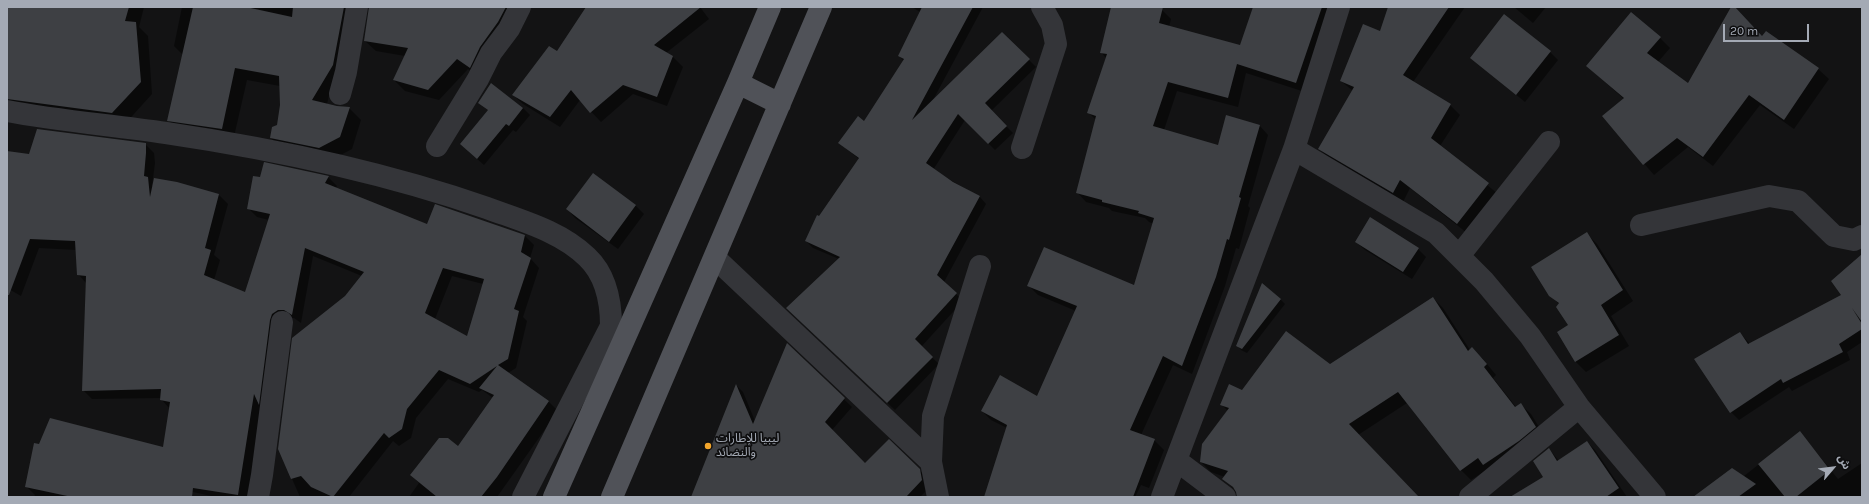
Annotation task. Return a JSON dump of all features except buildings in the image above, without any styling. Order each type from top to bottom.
[{"type":"main road","points":[[554,497],[738,83],[770,7]]},
{"type":"main road","points":[[612,497],[716,258],[821,7]]},
{"type":"main road","points":[[738,83],[780,104]]},
{"type":"street","points":[[340,94],[346,72],[357,7]]},
{"type":"street","points":[[437,146],[478,79],[491,53],[509,30],[520,7]]},
{"type":"street","points":[[1022,148],[1056,44],[1052,25],[1042,7]]},
{"type":"street","points":[[1162,497],[1294,150],[1339,7]]},
{"type":"street","points":[[7,111],[167,133],[240,145],[371,174],[445,194],[547,230],[576,248],[588,258],[605,284],[609,297],[611,326],[524,497]]},
{"type":"street","points":[[1459,256],[1548,142]]},
{"type":"street","points":[[1294,150],[1436,233],[1484,281],[1530,336],[1579,407],[1655,497]]},
{"type":"street","points":[[1641,225],[1769,196],[1798,201],[1834,236],[1854,240],[1862,236]]},
{"type":"street","points":[[716,258],[931,462]]},
{"type":"street","points":[[938,497],[931,462],[933,416],[980,266]]},
{"type":"street","points":[[258,497],[282,322]]},
{"type":"street","points":[[1470,497],[1579,407]]},
{"type":"street","points":[[1176,460],[1225,497]]},
{"type":"place","name":"ليبيا للإطارات والنضائد","points":[[708,446]]}]
